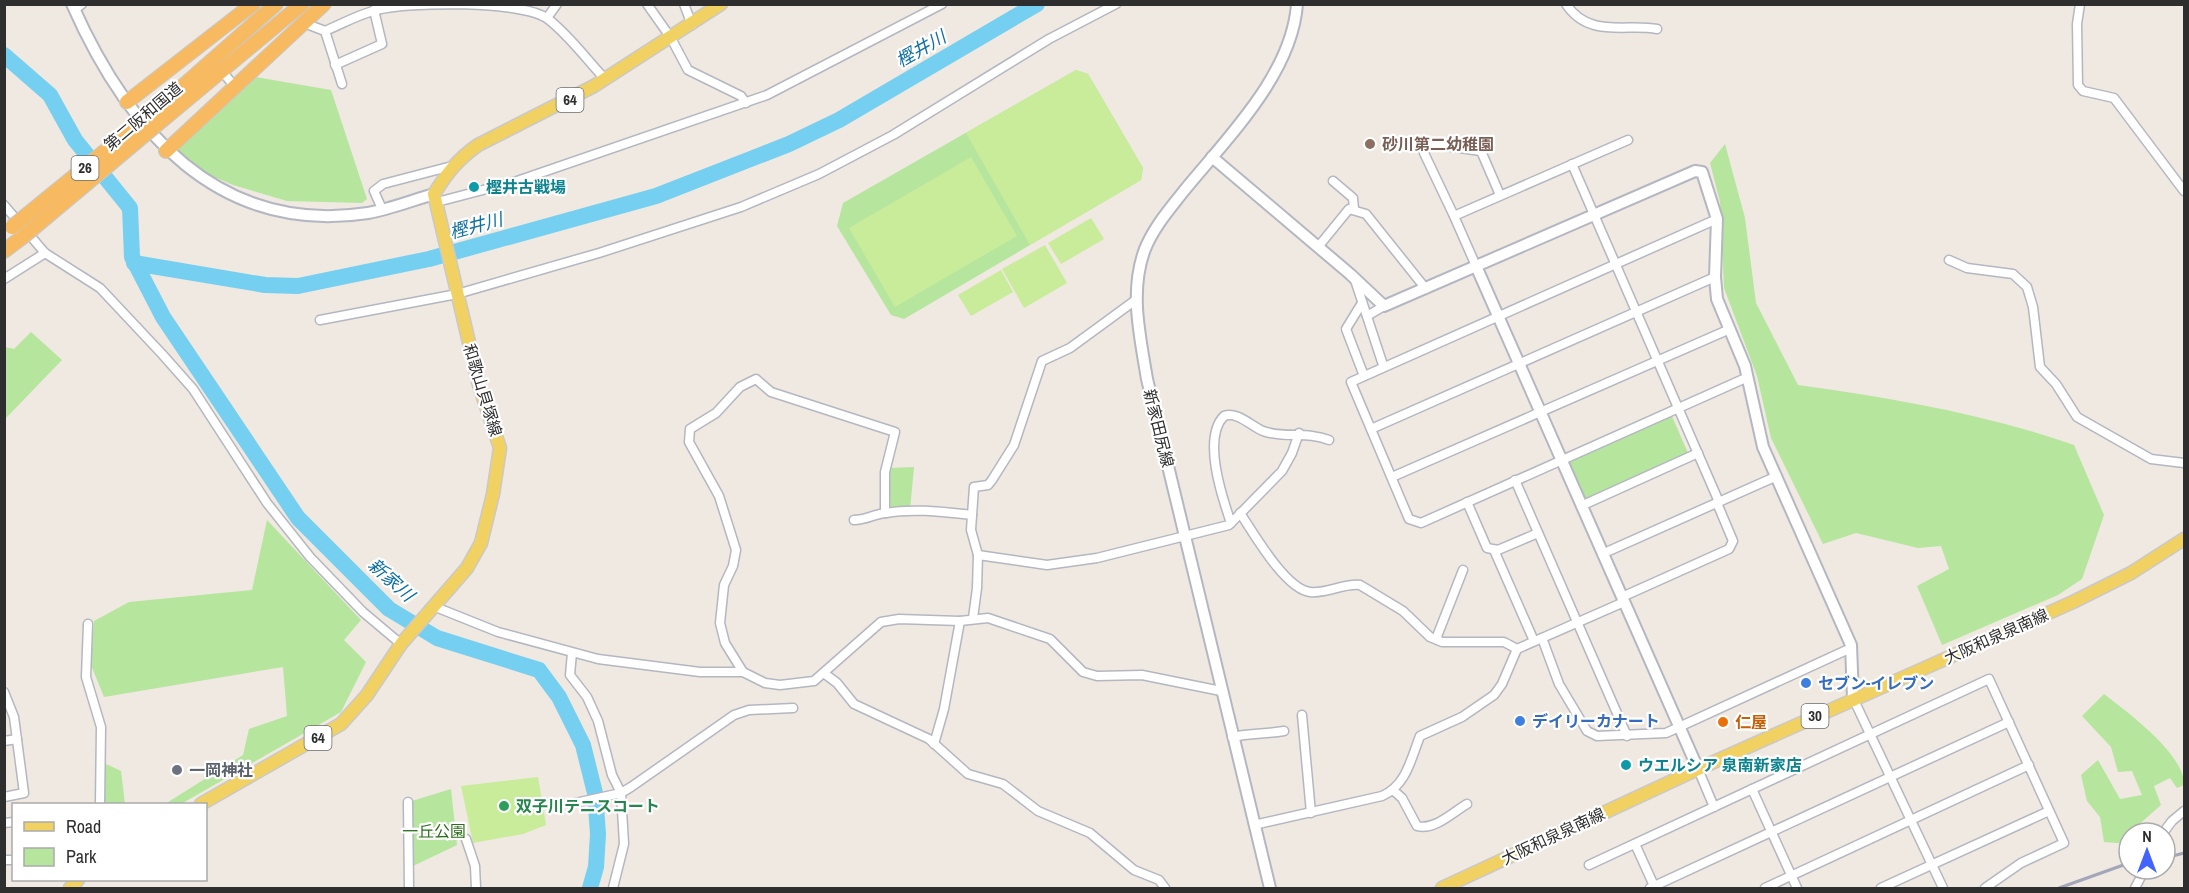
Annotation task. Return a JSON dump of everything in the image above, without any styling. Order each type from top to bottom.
[{"type":"highway","name":"第二阪和国道","points":[[8,230],[302,4]]},
{"type":"highway","points":[[166,151],[230,81],[285,34],[304,23],[324,4]]},
{"type":"highway","name":"第二阪和国道","points":[[4,251],[24,236],[162,113],[264,5]]},
{"type":"highway","points":[[127,102],[264,5]]},
{"type":"main road","name":"64","points":[[436,198],[452,166],[462,156],[498,134],[566,102],[692,25],[721,4]]},
{"type":"main road","name":"和歌山貝塚線","points":[[203,803],[341,724],[367,695],[404,641],[466,568],[481,543],[494,494],[500,448],[479,386],[436,198]]},
{"type":"main road","name":"大阪和泉泉南線","points":[[1442,888],[1854,698],[2073,602],[2131,573],[2184,539]]},
{"type":"street","points":[[547,18],[557,4]]},
{"type":"street","points":[[647,4],[671,38],[688,70],[702,79],[728,89],[747,103]]},
{"type":"street","points":[[684,4],[692,25]]},
{"type":"street","points":[[76,6],[89,43],[127,102],[166,151],[190,171],[225,190],[269,208],[309,215],[340,215],[382,209],[517,181],[747,103],[797,81],[942,4]]},
{"type":"street","points":[[320,320],[457,291],[730,211],[819,174],[893,135],[1049,39],[1116,4]]},
{"type":"street","name":"新家田尻線","points":[[1270,888],[1147,379],[1137,299],[1141,265],[1153,232],[1260,96],[1279,66],[1293,28],[1297,4]]},
{"type":"street","points":[[1566,4],[1571,12],[1606,28],[1657,29]]},
{"type":"street","points":[[2080,4],[2077,24],[2078,85],[2083,91],[2114,98],[2184,191]]},
{"type":"street","points":[[304,23],[326,31],[375,10],[421,5],[497,5],[525,10],[547,18],[605,79]]},
{"type":"street","points":[[335,64],[382,44],[375,10]]},
{"type":"street","points":[[326,31],[342,84]]},
{"type":"street","points":[[1454,216],[1628,140]]},
{"type":"street","points":[[1500,195],[1481,151],[1425,143],[1424,153],[1454,216],[1714,807]]},
{"type":"street","points":[[1212,157],[1354,277],[1384,306]]},
{"type":"street","points":[[1254,825],[1382,796],[1394,791],[1405,776],[1420,736],[1462,717],[1494,695],[1502,684],[1517,649],[1729,549],[1732,541],[1718,502],[1572,164]]},
{"type":"street","points":[[382,209],[374,190],[383,184],[452,166]]},
{"type":"street","points":[[1367,316],[1384,306],[1700,170],[1706,176],[1717,219],[1714,277],[1717,298],[1748,377],[1761,439],[1851,648],[1854,698],[1943,888]]},
{"type":"street","points":[[1333,181],[1353,198],[1354,209]]},
{"type":"street","points":[[4,205],[45,253],[100,288],[162,354],[193,389],[267,503],[310,557],[363,612],[404,641]]},
{"type":"street","points":[[1318,247],[1349,209],[1354,209],[1366,214],[1426,288]]},
{"type":"street","points":[[1717,219],[1383,365],[1351,382],[1409,519],[1421,523],[1748,377]]},
{"type":"street","points":[[4,279],[45,253]]},
{"type":"street","points":[[1949,260],[1967,268],[2013,274],[2028,287],[2033,307],[2040,367],[2056,384],[2077,417],[2151,459],[2184,463]]},
{"type":"street","points":[[1354,277],[1383,365]]},
{"type":"street","points":[[1371,429],[1714,277]]},
{"type":"street","points":[[973,618],[978,555],[971,537],[974,487],[988,485],[1014,445],[1042,361],[1070,348],[1137,299]]},
{"type":"street","points":[[1362,303],[1346,329],[1364,376]]},
{"type":"street","points":[[1392,477],[1730,329]]},
{"type":"street","points":[[743,672],[725,643],[720,629],[724,585],[733,566],[736,550],[719,496],[689,442],[690,429],[716,413],[740,387],[756,379],[771,392],[895,432],[885,472],[885,513]]},
{"type":"street","points":[[1231,523],[1220,493],[1216,466],[1214,445],[1220,420],[1229,414],[1265,432],[1299,433],[1329,440]]},
{"type":"street","points":[[978,555],[1047,565],[1097,558],[1185,538],[1231,523],[1282,471],[1299,433]]},
{"type":"street","points":[[1581,506],[1698,453]]},
{"type":"street","points":[[1602,554],[1777,476]]},
{"type":"street","points":[[1515,480],[1627,736]]},
{"type":"street","points":[[1467,502],[1487,548],[1494,550],[1538,533]]},
{"type":"street","points":[[854,520],[867,520],[885,513],[934,511],[972,515]]},
{"type":"street","points":[[1240,513],[1265,551],[1288,579],[1303,590],[1321,592],[1360,585],[1403,611],[1442,642],[1490,640],[1504,642],[1517,649]]},
{"type":"street","points":[[1494,550],[1559,684],[1587,731],[1597,736],[1666,733],[1851,648]]},
{"type":"street","points":[[1436,639],[1464,570]]},
{"type":"street","points":[[432,608],[498,632],[572,653],[655,668],[700,672],[743,672],[765,683],[780,685],[814,681],[825,674],[882,621],[899,619],[960,621],[988,618],[1050,639],[1083,672],[1097,676],[1142,675],[1221,691]]},
{"type":"street","points":[[934,744],[944,709],[960,621]]},
{"type":"street","points":[[88,624],[86,677],[101,726],[100,803]]},
{"type":"street","points":[[572,653],[570,675],[587,697],[598,721],[612,775],[621,793],[624,844],[613,888]]},
{"type":"street","points":[[825,674],[837,683],[854,704],[934,744],[968,774],[1003,784],[1038,811],[1090,833],[1134,870],[1159,880],[1165,888]]},
{"type":"street","points":[[1589,865],[1989,679],[2064,843],[2021,863],[1985,888]]},
{"type":"street","points":[[4,692],[14,717],[24,793],[4,796]]},
{"type":"street","points":[[575,803],[621,793],[734,715],[749,711],[793,708]]},
{"type":"street","points":[[1302,715],[1311,813]]},
{"type":"street","points":[[1635,843],[1653,888],[2009,722]]},
{"type":"street","points":[[1232,737],[1256,731],[1271,733],[1284,731]]},
{"type":"street","points":[[4,741],[17,739]]},
{"type":"street","points":[[1765,888],[2029,765]]},
{"type":"street","points":[[1752,789],[1797,888]]},
{"type":"street","points":[[1394,791],[1402,798],[1417,826],[1423,828],[1433,825],[1467,804]]},
{"type":"street","points":[[408,802],[409,888]]},
{"type":"street","points":[[1881,888],[2049,811]]},
{"type":"street","points":[[2172,821],[2184,811]]},
{"type":"street","points":[[466,839],[475,866],[476,888]]},
{"type":"green space","points":[[1076,70],[1088,74],[1143,168],[1141,180],[904,319],[891,315],[837,226],[843,203]]},
{"type":"green space","points":[[1076,70],[1088,74],[1143,168],[1141,180],[1030,245],[966,133]]},
{"type":"green space","points":[[250,76],[331,90],[367,199],[362,203],[287,201],[233,185],[191,167],[175,147]]},
{"type":"green space","points":[[1725,144],[1745,218],[1756,303],[1798,385],[1938,408],[2007,424],[2074,445],[2104,515],[2082,579],[2058,595],[1942,645],[1917,586],[1949,569],[1941,546],[1918,548],[1856,533],[1823,544],[1771,438],[1757,376],[1724,288],[1720,202],[1710,163]]},
{"type":"green space","points":[[971,157],[1017,236],[895,307],[849,228]]},
{"type":"green space","points":[[1091,218],[1104,239],[1061,264],[1048,243]]},
{"type":"green space","points":[[1045,245],[1067,283],[1024,308],[1002,269]]},
{"type":"green space","points":[[1001,270],[1013,292],[971,316],[958,295]]},
{"type":"green space","points":[[31,332],[62,360],[5,419],[5,347],[14,349]]},
{"type":"green space","points":[[1671,414],[1688,453],[1584,502],[1566,461]]},
{"type":"green space","points":[[914,467],[910,510],[887,508],[889,468]]},
{"type":"green space","points":[[267,520],[361,620],[344,640],[366,662],[341,712],[183,803],[167,803],[243,755],[249,729],[287,716],[283,667],[104,697],[91,665],[94,621],[129,602],[252,590]]},
{"type":"green space","points":[[2104,694],[2165,747],[2182,773],[2184,785],[2177,788],[2170,778],[2154,786],[2161,805],[2143,821],[2117,821],[2117,843],[2104,842],[2100,817],[2087,801],[2081,775],[2098,760],[2120,799],[2142,795],[2132,771],[2118,772],[2111,747],[2082,716]]},
{"type":"green space","points":[[104,763],[121,771],[125,803],[105,803]]},
{"type":"green space","name":"双子川テニスコート","points":[[538,777],[546,825],[523,834],[473,843],[461,786]]},
{"type":"green space","name":"一丘公園","points":[[451,789],[457,845],[413,866],[412,801]]},
{"type":"waterway","name":"樫井川","points":[[134,263],[265,285],[298,286],[429,259],[656,196],[789,144],[839,120],[1037,4]]},
{"type":"waterway","name":"新家川","points":[[4,55],[50,95],[75,140],[130,208],[132,257],[163,317],[298,518],[389,609],[437,638],[539,670],[559,697],[583,745],[595,793],[598,834],[596,867],[590,888]]},
{"type":"railway","points":[[2177,855],[2184,853]]},
{"type":"railway","points":[[2059,888],[2117,867]]},
{"type":"place","name":"砂川第二幼稚園","points":[[1370,144]]},
{"type":"place","name":"樫井古戦場","points":[[474,187]]},
{"type":"place","name":"セブン-イレブン","points":[[1806,683]]},
{"type":"place","name":"デイリーカナート","points":[[1520,721]]},
{"type":"place","name":"仁屋","points":[[1723,722]]},
{"type":"place","name":"ウエルシア 泉南新家店","points":[[1626,765]]},
{"type":"place","name":"一岡神社","points":[[177,770]]},
{"type":"place","name":"双子川テニスコート","points":[[504,806]]}]
